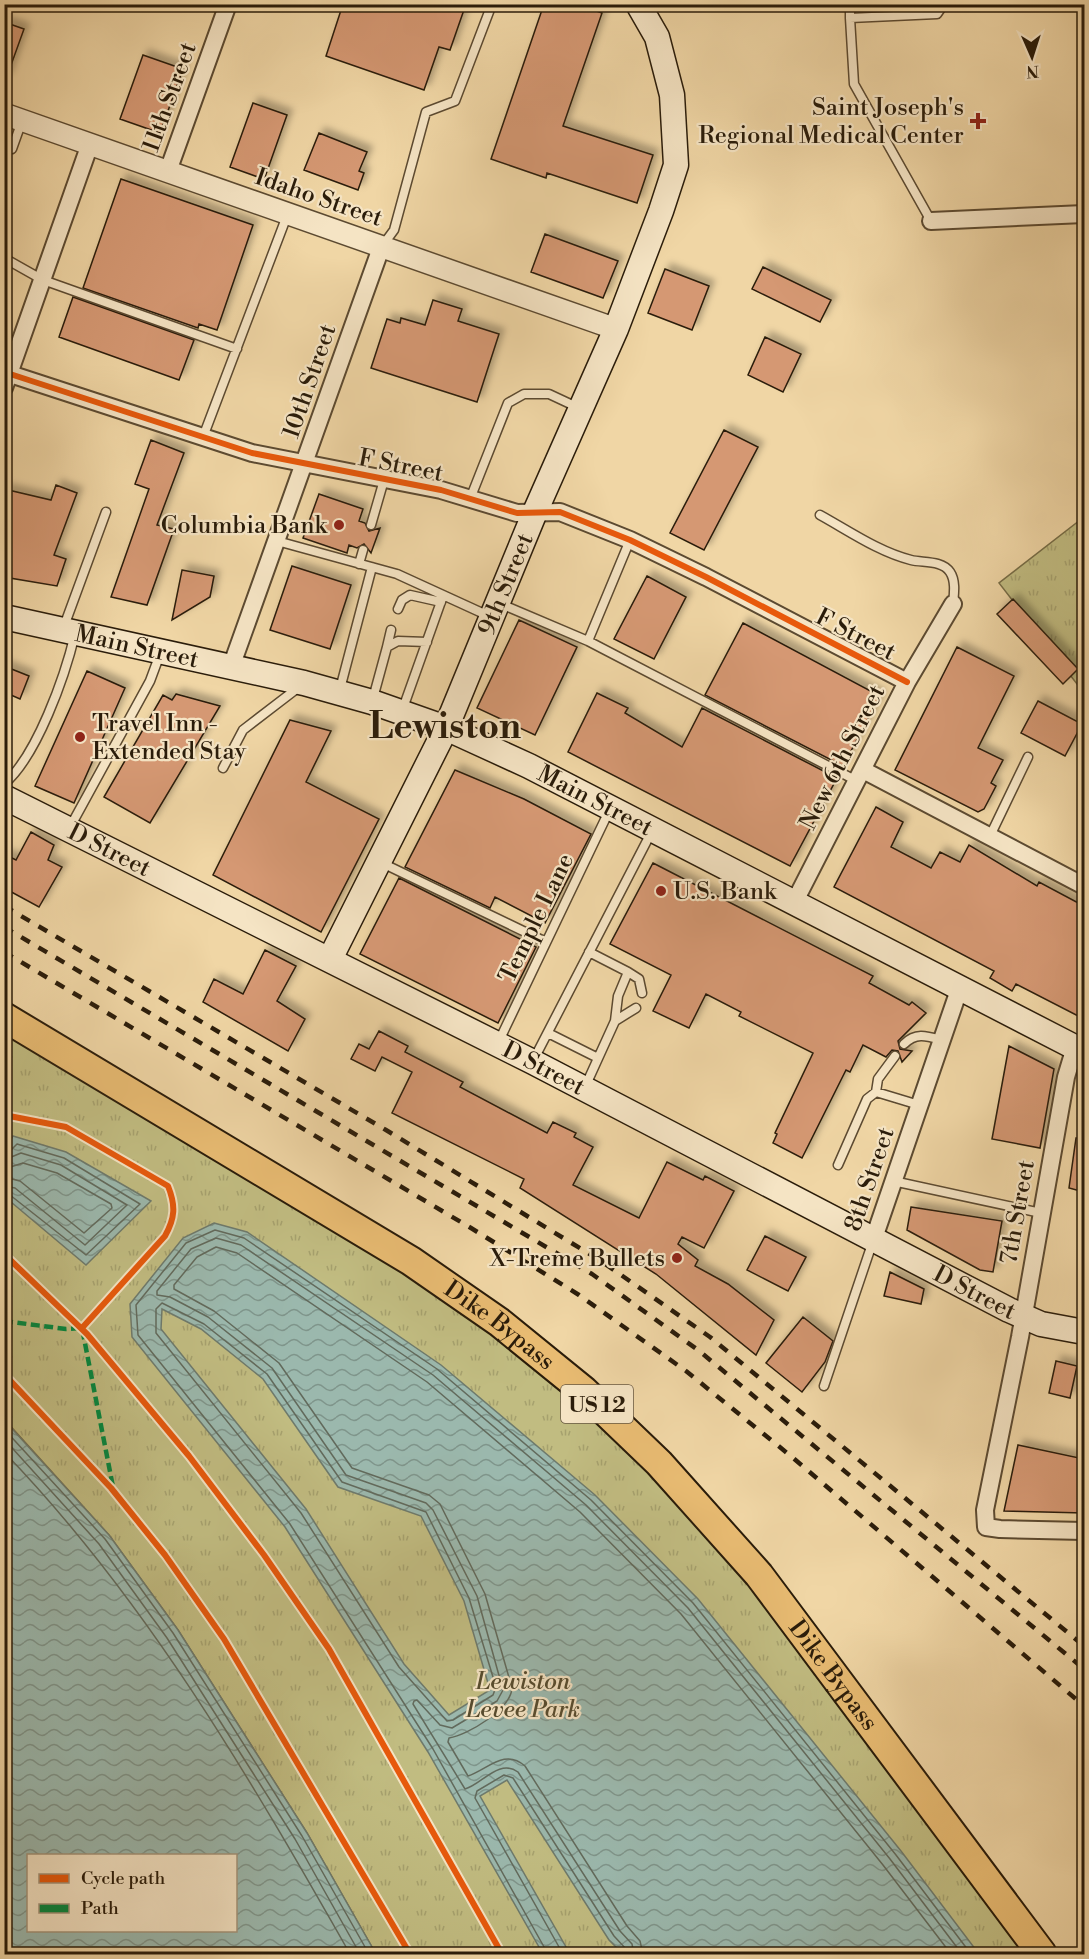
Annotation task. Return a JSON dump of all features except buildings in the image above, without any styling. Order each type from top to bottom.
[{"type":"highway","name":"Dike Bypass","points":[[4,1017],[411,1261],[499,1322],[584,1391],[659,1463],[759,1575],[1042,1954]]},
{"type":"main road","name":"9th Street","points":[[330,959],[446,728],[535,512],[616,329],[676,165],[672,95],[657,37],[638,4]]},
{"type":"main road","name":"Main Street","points":[[4,617],[304,683],[372,702],[446,728],[529,766],[795,901],[1080,1050]]},
{"type":"main road","points":[[4,629],[69,631]]},
{"type":"main road","name":"D Street","points":[[4,797],[497,1044],[1024,1317],[1041,1324],[1084,1332]]},
{"type":"street","name":"11th Street","points":[[168,171],[228,4]]},
{"type":"street","name":"Idaho Street","points":[[13,117],[616,329]]},
{"type":"street","points":[[6,378],[90,144]]},
{"type":"street","points":[[931,221],[1084,214]]},
{"type":"street","name":"10th Street","points":[[231,667],[382,245]]},
{"type":"street","name":"F Street","points":[[6,378],[252,453],[441,490],[517,513],[560,512],[630,540],[907,681]]},
{"type":"street","name":"New 6th Street","points":[[795,901],[907,681],[952,604]]},
{"type":"street","points":[[860,776],[990,836],[1084,886]]},
{"type":"street","name":"8th Street","points":[[874,1238],[960,987]]},
{"type":"street","name":"7th Street","points":[[1080,1050],[1066,1077],[1024,1317],[985,1510],[986,1527],[1084,1531]]},
{"type":"lane","points":[[382,245],[394,230],[426,112],[455,101],[492,4]]},
{"type":"lane","points":[[850,4],[854,84],[931,221]]},
{"type":"lane","points":[[850,18],[937,14],[944,4]]},
{"type":"lane","points":[[12,149],[13,117]]},
{"type":"lane","points":[[203,437],[288,213]]},
{"type":"lane","points":[[4,258],[43,280],[237,349]]},
{"type":"lane","points":[[470,499],[508,403],[524,394],[549,394],[581,409]]},
{"type":"lane","points":[[371,525],[384,480]]},
{"type":"lane","points":[[4,783],[20,770],[66,672],[69,631],[105,512]]},
{"type":"lane","points":[[820,515],[872,544],[911,560],[940,564],[950,572],[954,590],[952,604]]},
{"type":"lane","points":[[588,641],[630,540]]},
{"type":"lane","points":[[277,541],[397,574],[442,599]]},
{"type":"lane","points":[[359,564],[363,550]]},
{"type":"lane","points":[[339,693],[372,567]]},
{"type":"lane","points":[[398,609],[402,600],[410,595],[442,599],[495,610],[588,641],[860,776]]},
{"type":"lane","points":[[402,712],[442,599]]},
{"type":"lane","points":[[372,702],[391,630]]},
{"type":"lane","points":[[387,648],[398,641],[427,642]]},
{"type":"lane","points":[[69,829],[150,681],[161,651]]},
{"type":"lane","points":[[224,768],[243,730],[304,683]]},
{"type":"lane","points":[[990,836],[1028,757]]},
{"type":"lane","name":"Temple Lane","points":[[497,1044],[610,808]]},
{"type":"lane","points":[[532,1062],[653,829]]},
{"type":"lane","points":[[379,861],[546,942]]},
{"type":"lane","points":[[589,952],[639,979],[642,993]]},
{"type":"lane","points":[[584,1089],[615,1021],[618,996],[628,972]]},
{"type":"lane","points":[[615,1021],[636,1008]]},
{"type":"lane","points":[[548,1033],[598,1058]]},
{"type":"lane","points":[[904,1044],[910,1037],[921,1035],[941,1040]]},
{"type":"lane","points":[[838,1165],[867,1099],[876,1092],[878,1079],[895,1056]]},
{"type":"lane","points":[[876,1092],[919,1105]]},
{"type":"lane","points":[[893,1181],[1041,1213]]},
{"type":"lane","name":"8th Street","points":[[824,1386],[874,1238]]},
{"type":"green space","points":[[1084,517],[1084,693],[999,583]]},
{"type":"green space","name":"Lewiston Levee Park","points":[[4,1017],[361,1228],[659,1463],[1028,1954],[376,1954],[307,1833],[178,1630],[109,1535],[5,1420]]},
{"type":"water","points":[[13,1136],[66,1152],[151,1201],[86,1265],[5,1197],[5,1151]]},
{"type":"water","points":[[214,1223],[247,1232],[441,1365],[595,1495],[698,1599],[901,1851],[979,1954],[623,1954],[609,1940],[507,1780],[480,1796],[570,1954],[543,1954],[428,1752],[285,1527],[132,1337],[130,1304],[183,1238]],"holes":[[[162,1309],[201,1329],[263,1379],[338,1487],[421,1516],[464,1601],[490,1690],[449,1715],[404,1664],[306,1509],[161,1329]]]},
{"type":"water","points":[[4,1420],[109,1535],[178,1630],[307,1833],[376,1954],[5,1954]]},
{"type":"railway","points":[[4,906],[386,1130],[601,1261],[710,1337],[1084,1646]]},
{"type":"railway","points":[[4,927],[592,1274],[698,1350],[1084,1669]]},
{"type":"railway","points":[[4,952],[471,1228],[579,1295],[686,1371],[792,1457],[1084,1706]]},
{"type":"marked path","points":[[4,1321],[66,1329],[82,1328],[113,1487]]},
{"type":"cycle path","points":[[4,372],[252,453],[441,490],[517,513],[560,512],[630,540],[706,577],[907,682]]},
{"type":"cycle path","points":[[4,1115],[66,1127],[168,1186],[173,1212],[165,1236],[82,1328]]},
{"type":"cycle path","points":[[4,1254],[87,1334],[189,1456],[264,1555],[329,1649],[502,1954]]},
{"type":"cycle path","points":[[4,1374],[111,1488],[165,1555],[224,1639],[410,1954]]},
{"type":"place","name":"Saint Joseph's Regional Medical Center","points":[[978,121]]},
{"type":"place","name":"Columbia Bank","points":[[339,525]]},
{"type":"place","name":"Travel Inn - Extended Stay","points":[[80,737]]},
{"type":"place","name":"U.S. Bank","points":[[661,891]]},
{"type":"place","name":"X-Treme Bullets","points":[[677,1258]]},
{"type":"district","name":"Lewiston","points":[[445,725]]}]
